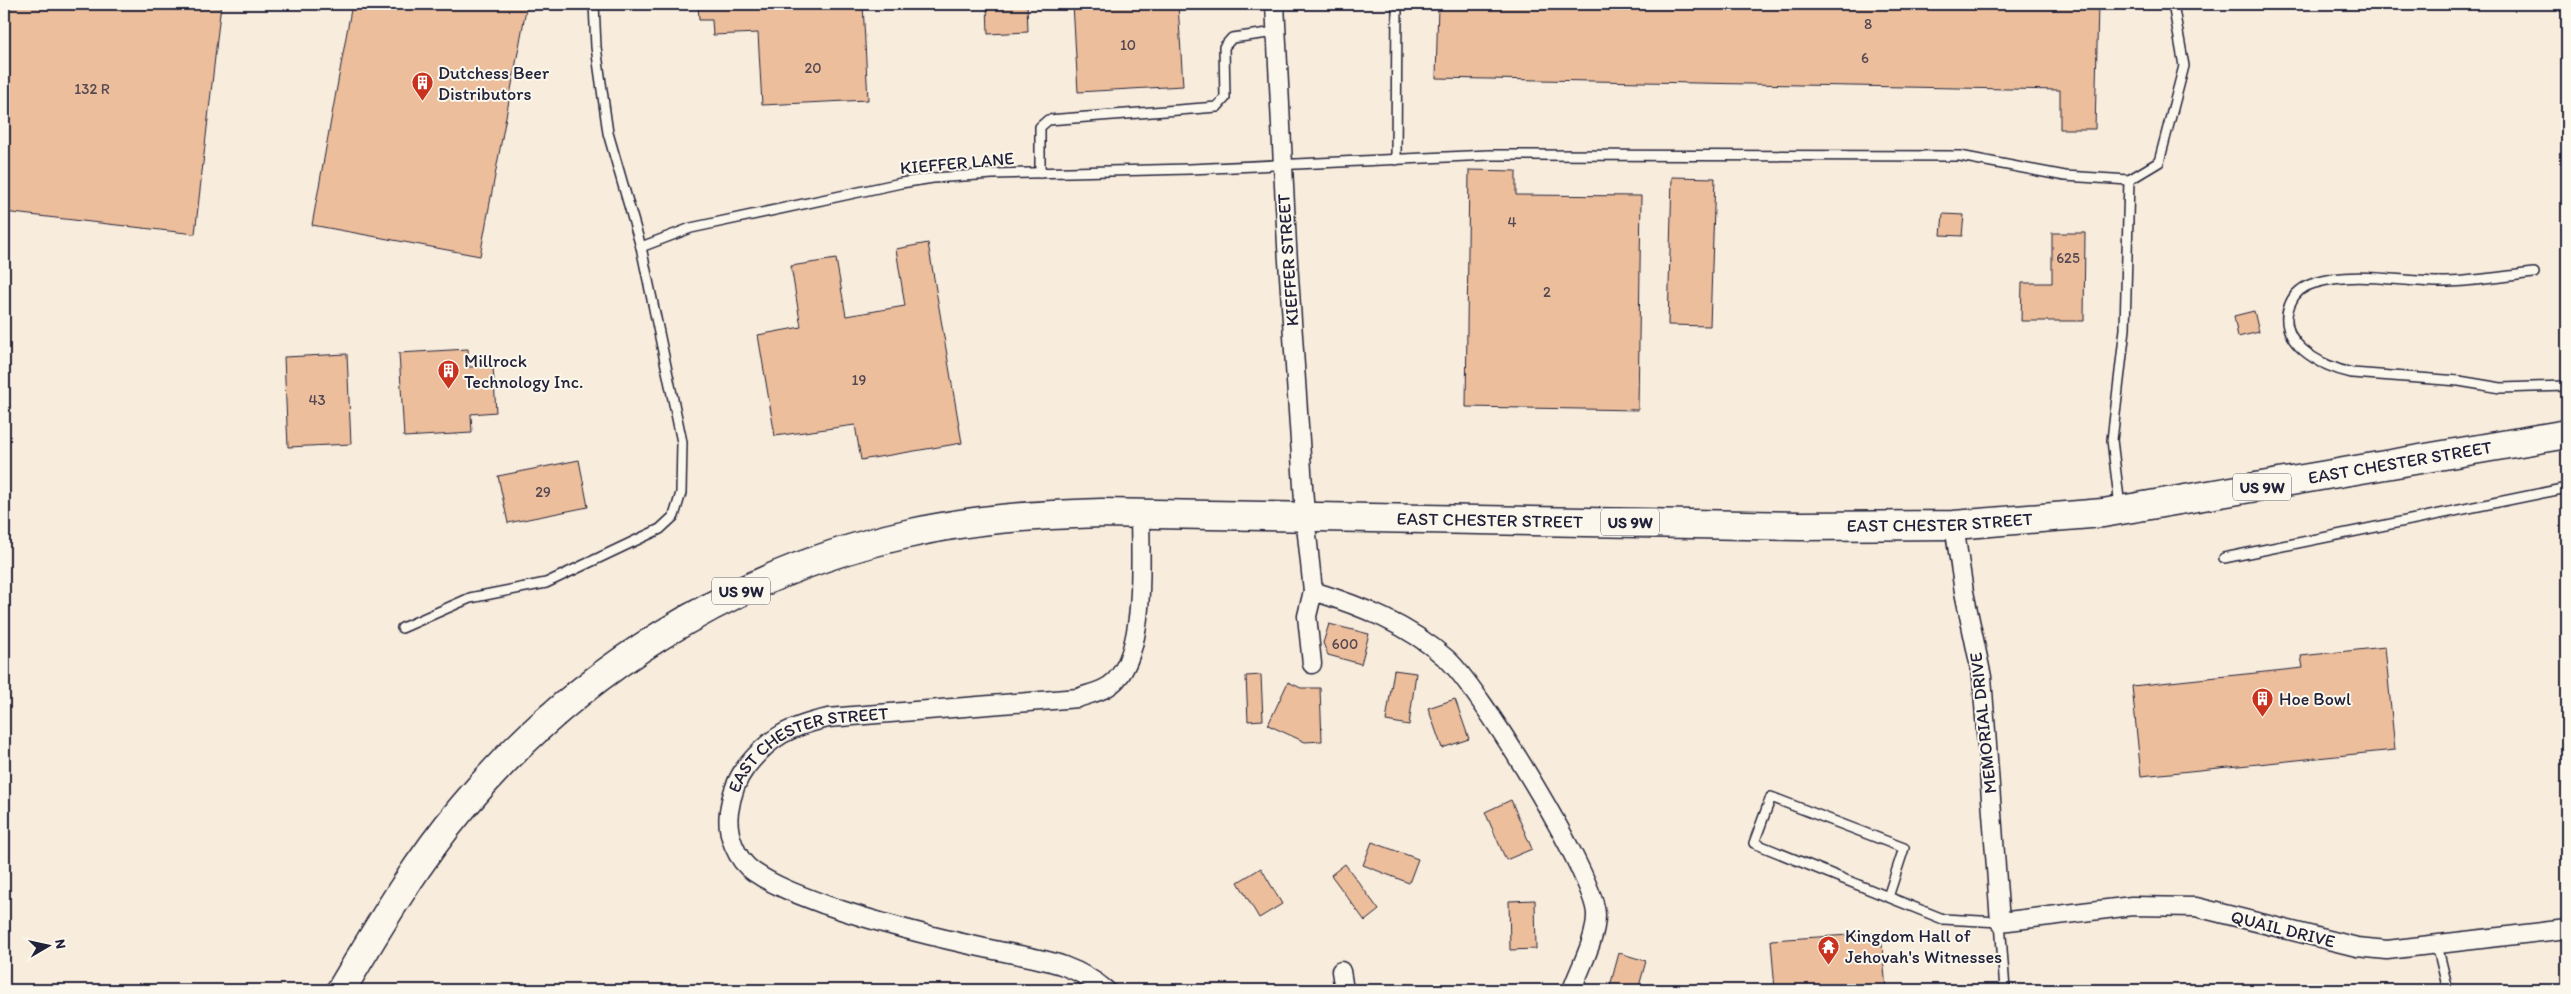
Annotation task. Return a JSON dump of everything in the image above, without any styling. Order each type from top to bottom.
[{"type":"main road","name":"EAST CHESTER STREET","points":[[1305,516],[1790,525],[1954,525],[2121,510],[2567,434]]},
{"type":"main road","name":"US 9W","points":[[341,990],[432,847],[488,777],[551,716],[587,687],[662,634],[745,590],[786,572],[868,544],[908,534],[986,520],[1060,514],[1140,513],[1305,516]]},
{"type":"street","name":"KIEFFER STREET","points":[[1274,4],[1282,165],[1305,516],[1313,591],[1307,616],[1312,664]]},
{"type":"street","name":"EAST CHESTER STREET","points":[[1106,990],[1089,976],[1062,965],[919,934],[867,919],[794,893],[753,872],[733,845],[728,820],[732,795],[744,769],[772,738],[804,724],[828,718],[1078,698],[1103,690],[1116,681],[1124,670],[1133,648],[1140,592],[1140,513]]},
{"type":"street","name":"MEMORIAL DRIVE","points":[[1954,525],[1964,592],[1982,677],[2000,922]]},
{"type":"street","points":[[1313,591],[1338,598],[1406,628],[1448,659],[1475,691],[1569,846],[1594,900],[1595,927],[1572,990]]},
{"type":"street","name":"QUAIL DRIVE","points":[[2000,922],[2132,906],[2196,907],[2357,948],[2387,950],[2567,929]]},
{"type":"street","points":[[1341,971],[1344,990]]},
{"type":"lane","points":[[402,628],[470,598],[546,583],[660,529],[674,516],[681,493],[682,442],[641,246],[608,133],[596,47],[594,4]]},
{"type":"lane","points":[[1396,160],[1397,4]]},
{"type":"lane","points":[[2121,510],[2112,440],[2125,329],[2129,180],[2159,162],[2184,66],[2173,4]]},
{"type":"lane","points":[[1040,173],[1040,127],[1048,120],[1217,107],[1225,98],[1224,47],[1232,38],[1276,32]]},
{"type":"lane","name":"KIEFFER LANE","points":[[641,246],[691,228],[901,183],[932,178],[1040,173],[1282,165],[1489,155],[1960,156],[2065,176],[2129,180]]},
{"type":"lane","points":[[2534,273],[2447,282],[2349,278],[2314,283],[2298,291],[2293,298],[2288,309],[2286,324],[2290,336],[2319,362],[2335,370],[2458,381],[2501,388],[2567,386]]},
{"type":"lane","points":[[2224,558],[2567,488]]},
{"type":"lane","points":[[1888,897],[1904,848],[1771,797],[1754,843],[1888,897],[1944,919],[2000,922],[2005,990]]},
{"type":"lane","points":[[2437,945],[2448,990]]},
{"type":"building","points":[[4,4],[221,4],[195,234],[4,212]]},
{"type":"building","name":"Dutchess Beer Distributors","points":[[352,4],[527,4],[480,256],[312,225]]},
{"type":"building","points":[[698,4],[863,4],[868,100],[762,105],[758,33],[713,35],[712,20],[699,20]]},
{"type":"building","points":[[987,4],[1027,4],[1028,32],[988,34]]},
{"type":"building","points":[[1073,4],[1178,4],[1183,86],[1078,92]]},
{"type":"building","points":[[1438,4],[2098,4],[2095,129],[2060,129],[2060,90],[1436,78]]},
{"type":"building","points":[[1469,170],[1516,171],[1516,195],[1641,196],[1638,410],[1466,407]]},
{"type":"building","points":[[1672,177],[1715,178],[1710,326],[1668,325]]},
{"type":"building","points":[[1943,214],[1964,215],[1962,236],[1941,235]]},
{"type":"building","points":[[2052,233],[2085,233],[2084,321],[2021,321],[2022,283],[2052,283]]},
{"type":"building","points":[[928,243],[962,443],[861,460],[855,425],[775,436],[758,335],[801,327],[791,266],[836,259],[846,316],[905,306],[896,249]]},
{"type":"building","points":[[2254,311],[2259,332],[2238,337],[2234,316]]},
{"type":"building","name":"Millrock Technology Inc.","points":[[468,349],[469,367],[493,366],[496,412],[471,414],[472,433],[404,437],[399,353]]},
{"type":"building","points":[[347,354],[351,444],[288,447],[284,357]]},
{"type":"building","points":[[579,460],[588,507],[508,523],[498,476]]},
{"type":"building","points":[[1329,624],[1369,634],[1361,664],[1328,655],[1323,643]]},
{"type":"building","name":"Hoe Bowl","points":[[2385,647],[2395,750],[2141,776],[2132,686],[2303,668],[2301,656]]},
{"type":"building","points":[[1394,670],[1416,673],[1409,725],[1386,721]]},
{"type":"building","points":[[1261,675],[1263,720],[1248,721],[1246,676]]},
{"type":"building","points":[[1288,682],[1301,688],[1320,688],[1322,741],[1305,742],[1268,725]]},
{"type":"building","points":[[1455,699],[1469,739],[1442,748],[1428,708]]},
{"type":"building","points":[[1511,800],[1532,849],[1506,860],[1485,812]]},
{"type":"building","points":[[1372,842],[1418,859],[1409,883],[1363,865]]},
{"type":"building","points":[[1345,864],[1379,910],[1365,921],[1331,875]]},
{"type":"building","points":[[1261,868],[1282,904],[1259,918],[1238,882]]},
{"type":"building","points":[[1535,900],[1536,949],[1510,950],[1509,901]]},
{"type":"building","name":"Kingdom Hall of Jehovah's Witnesses","points":[[1881,933],[1886,990],[1775,990],[1771,940]]},
{"type":"building","points":[[1619,953],[1646,961],[1638,990],[1609,990]]},
{"type":"place","name":"Dutchess Beer Distributors","points":[[422,102]]},
{"type":"place","name":"Millrock Technology Inc.","points":[[448,390]]},
{"type":"place","name":"Hoe Bowl","points":[[2263,718]]},
{"type":"place","name":"Kingdom Hall of Jehovah's Witnesses","points":[[1829,965]]}]
